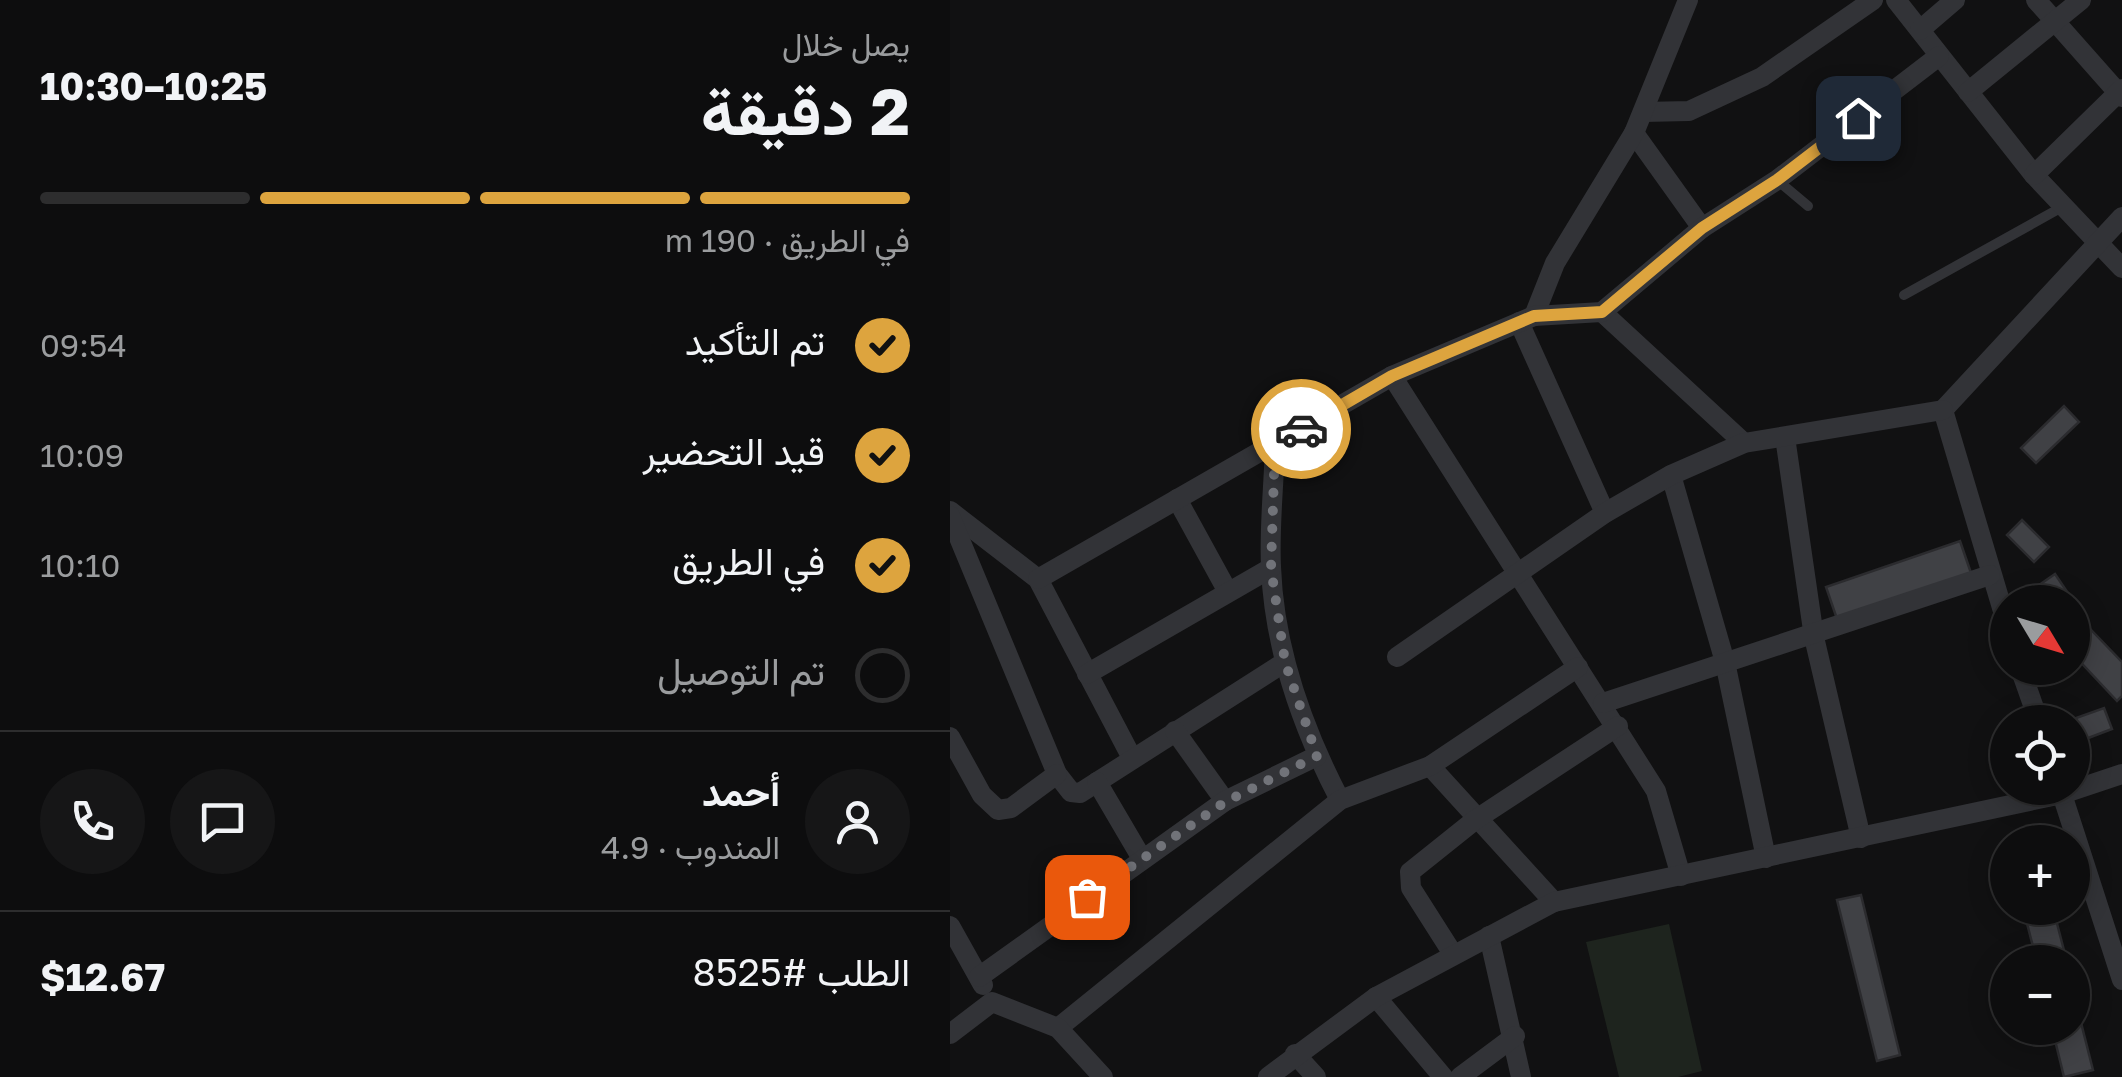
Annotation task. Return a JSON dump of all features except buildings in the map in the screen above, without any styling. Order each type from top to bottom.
[{"type":"street","points":[[1605,513],[1527,319],[1634,133],[1688,0]]},
{"type":"street","points":[[1643,112],[1689,112],[1762,76],[1874,0]]},
{"type":"street","points":[[1896,0],[2034,174],[2122,268]]},
{"type":"street","points":[[1920,30],[1956,0]]},
{"type":"street","points":[[2034,174],[2121,93],[2036,0]]},
{"type":"street","points":[[1968,92],[2081,0]]},
{"type":"street","points":[[1038,579],[1392,376],[1527,319],[1602,312],[1702,228],[1777,180],[1939,56]]},
{"type":"street","points":[[1634,133],[1702,228]]},
{"type":"street","points":[[1396,657],[1605,513],[1671,476],[1744,443],[1944,410],[2122,217]]},
{"type":"street","points":[[1602,312],[1744,443]]},
{"type":"street","points":[[1392,376],[1604,703],[1656,791],[1681,876]]},
{"type":"street","points":[[1944,410],[1993,585]]},
{"type":"street","points":[[1786,438],[1814,637],[1860,838]]},
{"type":"street","points":[[1275,444],[1271,568],[1285,662],[1317,756],[1340,800]]},
{"type":"street","points":[[1671,476],[1725,662],[1766,858]]},
{"type":"street","points":[[1177,499],[1228,592]]},
{"type":"street","points":[[950,514],[1058,774],[1074,793],[1285,662]]},
{"type":"street","points":[[950,514],[1038,579],[1132,758]]},
{"type":"street","points":[[1087,674],[1271,568]]},
{"type":"street","points":[[1604,703],[1990,576]]},
{"type":"street","points":[[1058,1028],[1340,800],[1430,766],[1578,666]]},
{"type":"street","points":[[1453,954],[1408,879],[1416,865],[1475,820],[1618,726]]},
{"type":"street","points":[[1175,731],[1225,802]]},
{"type":"street","points":[[950,736],[982,795],[998,810],[1012,808],[1058,774]]},
{"type":"street","points":[[979,977],[1141,857],[1225,802],[1317,756]]},
{"type":"street","points":[[1430,766],[1475,820],[1554,902]]},
{"type":"street","points":[[2090,783],[2122,774]]},
{"type":"street","points":[[1097,782],[1141,857]]},
{"type":"street","points":[[1268,1077],[1376,997],[1554,902],[2001,805]]},
{"type":"street","points":[[2066,805],[2122,980]]},
{"type":"street","points":[[950,926],[992,1002],[1058,1028],[1103,1077]]},
{"type":"street","points":[[1489,936],[1515,1036],[1521,1077]]},
{"type":"street","points":[[1376,997],[1443,1077]]},
{"type":"street","points":[[950,1034],[992,1002]]},
{"type":"street","points":[[1460,1077],[1515,1036]]},
{"type":"street","points":[[1295,1054],[1316,1077]]},
{"type":"lane","points":[[1777,180],[1808,206]]},
{"type":"lane","points":[[1904,295],[2064,206]]},
{"type":"shaded area","points":[[1669,924],[1702,1071],[1678,1077],[1619,1077],[1586,942]]},
{"type":"way so far","points":[[1087,897],[1225,802],[1317,756],[1285,662],[1271,568],[1275,444],[1301,429]]},
{"type":"route","points":[[1301,429],[1392,376],[1534,316],[1602,312],[1702,228],[1777,180],[1858,118]]}]
